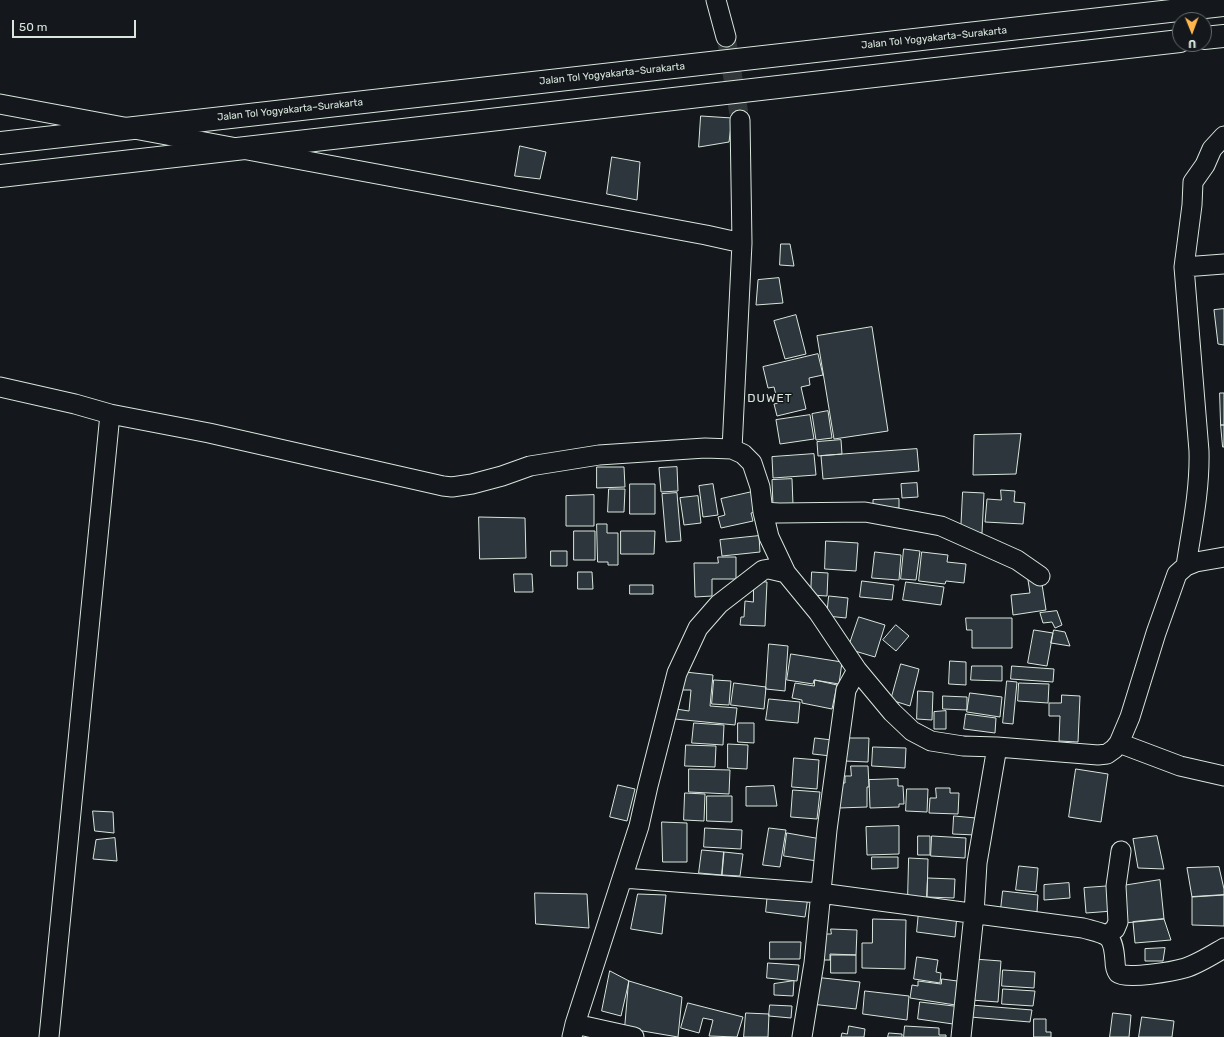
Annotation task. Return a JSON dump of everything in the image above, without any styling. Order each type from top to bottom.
[{"type":"highway","name":"Jalan Tol Yogyakarta–Surakarta","points":[[0,143],[1224,5]]},
{"type":"highway","points":[[1212,37],[1224,36]]},
{"type":"highway","points":[[0,176],[1172,42]]},
{"type":"street","points":[[716,0],[726,37]]},
{"type":"street","points":[[0,104],[408,178],[706,234],[742,243]]},
{"type":"street","points":[[732,449],[742,243],[740,120]]},
{"type":"street","points":[[1186,566],[1200,474],[1184,268],[1192,205],[1193,182],[1205,165],[1212,149],[1224,136]]},
{"type":"street","points":[[1184,268],[1224,264]]},
{"type":"street","points":[[0,386],[110,414],[209,433],[452,487],[483,481],[530,466],[600,455],[705,448],[732,449],[743,454],[752,463],[760,487],[763,512],[769,537],[786,573],[818,612],[857,670],[892,712],[912,731],[931,741],[963,746],[997,747],[1098,755],[1107,754],[1114,749],[1119,743],[1130,717],[1170,591],[1177,574],[1186,566],[1196,562],[1224,557]]},
{"type":"street","points":[[49,1037],[110,414]]},
{"type":"street","points":[[763,512],[865,512],[941,526],[1017,560],[1040,576]]},
{"type":"street","points":[[763,570],[768,553],[769,537]]},
{"type":"street","points":[[634,1037],[573,1030],[639,826],[678,673],[698,628],[719,604],[763,570],[770,569],[786,573]]},
{"type":"street","points":[[802,1037],[814,963],[827,830],[846,690],[857,670]]},
{"type":"street","points":[[1119,743],[1180,766],[1224,776]]},
{"type":"street","points":[[961,1037],[974,914],[977,863],[997,747]]},
{"type":"street","points":[[1107,936],[1115,929],[1118,922],[1116,886],[1121,850]]},
{"type":"street","points":[[623,878],[820,894],[1083,928],[1107,936],[1111,939],[1113,944],[1115,966],[1118,972],[1126,976],[1152,975],[1186,968],[1224,948]]},
{"type":"building","points":[[701,116],[732,118],[729,142],[699,147]]},
{"type":"building","points":[[520,146],[546,152],[540,179],[515,176]]},
{"type":"building","points":[[612,157],[640,162],[637,200],[607,194]]},
{"type":"building","points":[[781,244],[790,244],[794,266],[780,265]]},
{"type":"building","points":[[779,278],[783,303],[756,305],[758,280]]},
{"type":"building","points":[[1224,309],[1224,345],[1218,344],[1214,310]]},
{"type":"building","points":[[796,315],[806,354],[785,359],[774,321]]},
{"type":"building","points":[[872,327],[888,431],[834,439],[817,336]]},
{"type":"building","points":[[818,354],[823,375],[809,378],[810,385],[801,387],[806,409],[777,416],[774,404],[778,403],[774,387],[768,388],[763,367]]},
{"type":"building","points":[[1220,393],[1224,393],[1224,425],[1221,425]]},
{"type":"building","points":[[828,411],[832,438],[816,440],[812,414]]},
{"type":"building","points":[[810,415],[814,439],[780,444],[776,420]]},
{"type":"building","points":[[1221,425],[1224,425],[1224,447],[1223,447]]},
{"type":"building","points":[[1021,434],[1016,474],[973,475],[974,435]]},
{"type":"building","points":[[841,440],[842,454],[818,456],[817,442]]},
{"type":"building","points":[[917,449],[919,471],[823,479],[821,456]]},
{"type":"building","points":[[814,454],[816,475],[773,478],[772,457]]},
{"type":"building","points":[[597,467],[624,467],[625,487],[597,488]]},
{"type":"building","points":[[677,467],[678,491],[661,492],[659,468]]},
{"type":"building","points":[[792,479],[793,505],[773,506],[772,480]]},
{"type":"building","points":[[917,483],[918,497],[902,498],[901,484]]},
{"type":"building","points":[[630,484],[655,484],[655,514],[630,514]]},
{"type":"building","points":[[713,484],[718,515],[703,517],[699,486]]},
{"type":"building","points":[[609,489],[625,489],[624,512],[608,512]]},
{"type":"building","points":[[1001,490],[1015,491],[1014,502],[1025,503],[1023,524],[985,522],[987,499],[1001,500]]},
{"type":"building","points":[[752,492],[756,512],[751,513],[753,521],[721,528],[718,517],[725,515],[721,499]]},
{"type":"building","points":[[963,492],[984,493],[982,533],[961,532]]},
{"type":"building","points":[[677,493],[681,541],[666,542],[662,494]]},
{"type":"building","points":[[594,495],[594,526],[566,526],[566,496]]},
{"type":"building","points":[[698,496],[701,523],[684,525],[680,498]]},
{"type":"building","points":[[899,499],[899,508],[873,509],[873,500]]},
{"type":"building","points":[[479,517],[525,518],[526,558],[480,559]]},
{"type":"building","points":[[597,524],[607,524],[607,533],[618,533],[618,565],[608,565],[608,562],[598,562]]},
{"type":"building","points":[[574,531],[595,531],[595,560],[574,560]]},
{"type":"building","points":[[621,531],[655,531],[654,554],[621,554]]},
{"type":"building","points":[[759,536],[760,552],[722,556],[720,540]]},
{"type":"building","points":[[826,541],[858,543],[856,571],[825,569]]},
{"type":"building","points":[[904,549],[920,551],[916,580],[901,579]]},
{"type":"building","points":[[551,551],[567,551],[567,566],[551,566]]},
{"type":"building","points":[[875,552],[901,555],[899,580],[872,578]]},
{"type":"building","points":[[922,552],[948,555],[947,562],[966,564],[964,583],[946,581],[945,584],[919,581]]},
{"type":"building","points":[[718,557],[736,557],[736,579],[712,579],[712,596],[695,597],[694,563],[718,563]]},
{"type":"building","points":[[578,572],[592,572],[593,589],[578,589]]},
{"type":"building","points":[[812,572],[828,573],[827,596],[811,595]]},
{"type":"building","points":[[514,574],[532,574],[533,592],[515,592]]},
{"type":"building","points":[[1041,578],[1046,610],[1013,615],[1011,595],[1030,593],[1028,580]]},
{"type":"building","points":[[754,581],[767,582],[765,626],[740,625],[741,617],[744,617],[745,601],[753,602]]},
{"type":"building","points":[[862,581],[894,585],[892,600],[860,597]]},
{"type":"building","points":[[906,582],[944,587],[941,605],[903,600]]},
{"type":"building","points":[[630,585],[653,585],[653,594],[630,594]]},
{"type":"building","points":[[829,596],[848,598],[846,618],[827,616]]},
{"type":"building","points":[[1057,611],[1062,625],[1055,628],[1052,622],[1043,623],[1040,613]]},
{"type":"building","points":[[859,617],[885,625],[875,657],[848,649]]},
{"type":"building","points":[[966,618],[1012,618],[1012,648],[972,648],[972,630],[967,630]]},
{"type":"building","points":[[896,625],[909,636],[896,651],[883,640]]},
{"type":"building","points":[[1034,630],[1053,633],[1047,666],[1028,663]]},
{"type":"building","points":[[1054,630],[1065,632],[1070,646],[1051,643]]},
{"type":"building","points":[[769,644],[788,646],[785,691],[766,689]]},
{"type":"building","points":[[791,654],[842,662],[839,684],[814,680],[813,684],[787,680]]},
{"type":"building","points":[[950,661],[966,662],[966,685],[949,684]]},
{"type":"building","points":[[901,664],[919,669],[910,706],[891,700]]},
{"type":"building","points":[[972,666],[1002,666],[1002,681],[971,680]]},
{"type":"building","points":[[1012,666],[1054,669],[1053,682],[1011,679]]},
{"type":"building","points":[[685,672],[713,675],[710,706],[737,708],[735,725],[675,719],[676,709],[689,711],[691,690],[683,690]]},
{"type":"building","points":[[714,680],[731,681],[729,705],[712,704]]},
{"type":"building","points":[[815,680],[837,685],[832,709],[802,703],[802,700],[792,698],[795,683],[814,686]]},
{"type":"building","points":[[1007,681],[1017,682],[1013,724],[1003,723]]},
{"type":"building","points":[[734,683],[766,687],[764,709],[731,705]]},
{"type":"building","points":[[1019,683],[1049,684],[1048,703],[1018,701]]},
{"type":"building","points":[[918,691],[933,692],[932,720],[917,719]]},
{"type":"building","points":[[970,693],[1002,697],[1000,717],[967,712]]},
{"type":"building","points":[[1062,695],[1080,696],[1078,742],[1059,741],[1060,716],[1049,716],[1049,703],[1061,703]]},
{"type":"building","points":[[943,696],[967,697],[967,710],[943,709]]},
{"type":"building","points":[[769,699],[800,702],[798,723],[766,720]]},
{"type":"building","points":[[946,711],[946,729],[934,729],[934,712]]},
{"type":"building","points":[[966,714],[996,718],[995,733],[964,729]]},
{"type":"building","points":[[694,723],[724,725],[723,745],[692,743]]},
{"type":"building","points":[[738,723],[754,723],[754,743],[738,742]]},
{"type":"building","points":[[815,738],[832,740],[831,756],[813,754]]},
{"type":"building","points":[[845,738],[869,738],[868,762],[844,761]]},
{"type":"building","points":[[728,744],[748,745],[747,769],[728,768]]},
{"type":"building","points":[[686,745],[716,746],[715,767],[685,766]]},
{"type":"building","points":[[873,747],[906,748],[905,768],[872,766]]},
{"type":"building","points":[[794,758],[819,760],[817,789],[792,787]]},
{"type":"building","points":[[851,766],[868,766],[869,787],[867,787],[867,807],[839,808],[838,783],[845,783],[845,776],[851,776]]},
{"type":"building","points":[[689,769],[730,770],[729,794],[689,792]]},
{"type":"building","points":[[1076,769],[1108,774],[1101,822],[1069,817]]},
{"type":"building","points":[[898,779],[898,786],[903,786],[904,804],[899,804],[899,807],[870,808],[869,780]]},
{"type":"building","points":[[618,785],[635,789],[627,821],[610,817]]},
{"type":"building","points":[[774,786],[777,806],[746,806],[746,787]]},
{"type":"building","points":[[936,788],[950,788],[950,793],[959,793],[958,814],[929,813],[930,798],[936,798]]},
{"type":"building","points":[[907,789],[928,789],[927,812],[906,811]]},
{"type":"building","points":[[793,790],[820,792],[817,819],[791,817]]},
{"type":"building","points":[[685,793],[705,794],[704,821],[684,820]]},
{"type":"building","points":[[707,796],[732,796],[732,822],[707,821]]},
{"type":"building","points":[[93,811],[113,812],[114,833],[95,831]]},
{"type":"building","points":[[954,816],[976,818],[975,835],[953,834]]},
{"type":"building","points":[[662,822],[687,823],[687,862],[663,862]]},
{"type":"building","points":[[899,826],[899,854],[867,855],[866,827]]},
{"type":"building","points":[[705,828],[742,830],[741,849],[704,847]]},
{"type":"building","points":[[769,828],[786,830],[780,867],[763,865]]},
{"type":"building","points":[[787,833],[821,839],[817,861],[784,856]]},
{"type":"building","points":[[918,836],[930,836],[930,855],[918,855]]},
{"type":"building","points":[[932,836],[966,838],[965,858],[931,856]]},
{"type":"building","points":[[1157,836],[1164,869],[1138,868],[1133,839]]},
{"type":"building","points":[[115,838],[117,861],[93,859],[96,840]]},
{"type":"building","points":[[702,850],[724,852],[722,875],[699,873]]},
{"type":"building","points":[[724,852],[743,854],[740,876],[722,875]]},
{"type":"building","points":[[872,857],[898,857],[898,868],[872,869]]},
{"type":"building","points":[[909,858],[928,859],[927,899],[908,898]]},
{"type":"building","points":[[1019,866],[1038,868],[1036,892],[1016,890]]},
{"type":"building","points":[[1219,867],[1224,895],[1192,897],[1187,868]]},
{"type":"building","points":[[928,878],[955,879],[954,898],[927,897]]},
{"type":"building","points":[[1160,880],[1164,919],[1125,923],[1122,886]]},
{"type":"building","points":[[1069,883],[1070,898],[1044,900],[1044,885]]},
{"type":"building","points":[[1112,886],[1113,911],[1086,913],[1084,888]]},
{"type":"building","points":[[1003,891],[1038,895],[1037,912],[1001,909]]},
{"type":"building","points":[[768,892],[808,897],[805,917],[766,912]]},
{"type":"building","points":[[535,893],[587,894],[589,928],[536,924]]},
{"type":"building","points":[[638,894],[666,895],[662,934],[631,929]]},
{"type":"building","points":[[1224,895],[1224,926],[1192,925],[1192,897]]},
{"type":"building","points":[[919,911],[957,915],[955,937],[917,932]]},
{"type":"building","points":[[873,919],[906,920],[905,969],[862,968],[862,943],[872,943]]},
{"type":"building","points":[[1164,919],[1171,940],[1135,943],[1133,922]]},
{"type":"building","points":[[831,929],[857,930],[856,955],[830,954],[830,960],[818,960],[818,934],[831,934]]},
{"type":"building","points":[[770,942],[801,942],[800,959],[770,959]]},
{"type":"building","points":[[1165,948],[1163,961],[1145,961],[1145,949]]},
{"type":"building","points":[[831,955],[856,955],[856,973],[831,973]]},
{"type":"building","points":[[917,957],[938,960],[936,972],[941,973],[940,983],[914,979]]},
{"type":"building","points":[[974,959],[1001,961],[998,1002],[971,1000]]},
{"type":"building","points":[[768,963],[799,965],[797,981],[767,978]]},
{"type":"building","points":[[1003,970],[1035,972],[1034,988],[1002,986]]},
{"type":"building","points":[[610,971],[629,981],[621,1016],[602,1011]]},
{"type":"building","points":[[814,977],[860,982],[856,1009],[811,1004]]},
{"type":"building","points":[[942,979],[965,982],[962,1006],[910,998],[912,985],[918,986],[918,981],[941,984]]},
{"type":"building","points":[[629,981],[682,997],[678,1037],[625,1028]]},
{"type":"building","points":[[794,981],[793,996],[774,995],[774,984]]},
{"type":"building","points":[[1003,989],[1035,991],[1033,1006],[1002,1004]]},
{"type":"building","points":[[865,991],[909,996],[907,1020],[863,1014]]},
{"type":"building","points":[[920,1002],[962,1007],[960,1025],[918,1019]]},
{"type":"building","points":[[688,1003],[743,1017],[737,1037],[709,1036],[713,1020],[703,1018],[699,1033],[681,1028]]},
{"type":"building","points":[[770,1005],[792,1006],[791,1018],[769,1016]]},
{"type":"building","points":[[971,1005],[1032,1010],[1030,1022],[970,1017]]},
{"type":"building","points":[[746,1013],[769,1014],[768,1037],[744,1037]]},
{"type":"building","points":[[1113,1013],[1131,1015],[1129,1037],[1110,1037]]},
{"type":"building","points":[[1142,1017],[1174,1021],[1172,1037],[1139,1037]]},
{"type":"building","points":[[1034,1019],[1046,1019],[1046,1032],[1051,1032],[1051,1037],[1034,1037]]},
{"type":"building","points":[[849,1026],[865,1029],[864,1037],[841,1037],[842,1033],[847,1034]]},
{"type":"building","points":[[905,1026],[939,1028],[939,1035],[946,1035],[946,1037],[904,1037]]},
{"type":"building","points":[[889,1033],[902,1034],[902,1037],[888,1037]]},
{"type":"tunnel","points":[[726,37],[740,120]]},
{"type":"district","name":"DUWET","points":[[770,399]]}]
